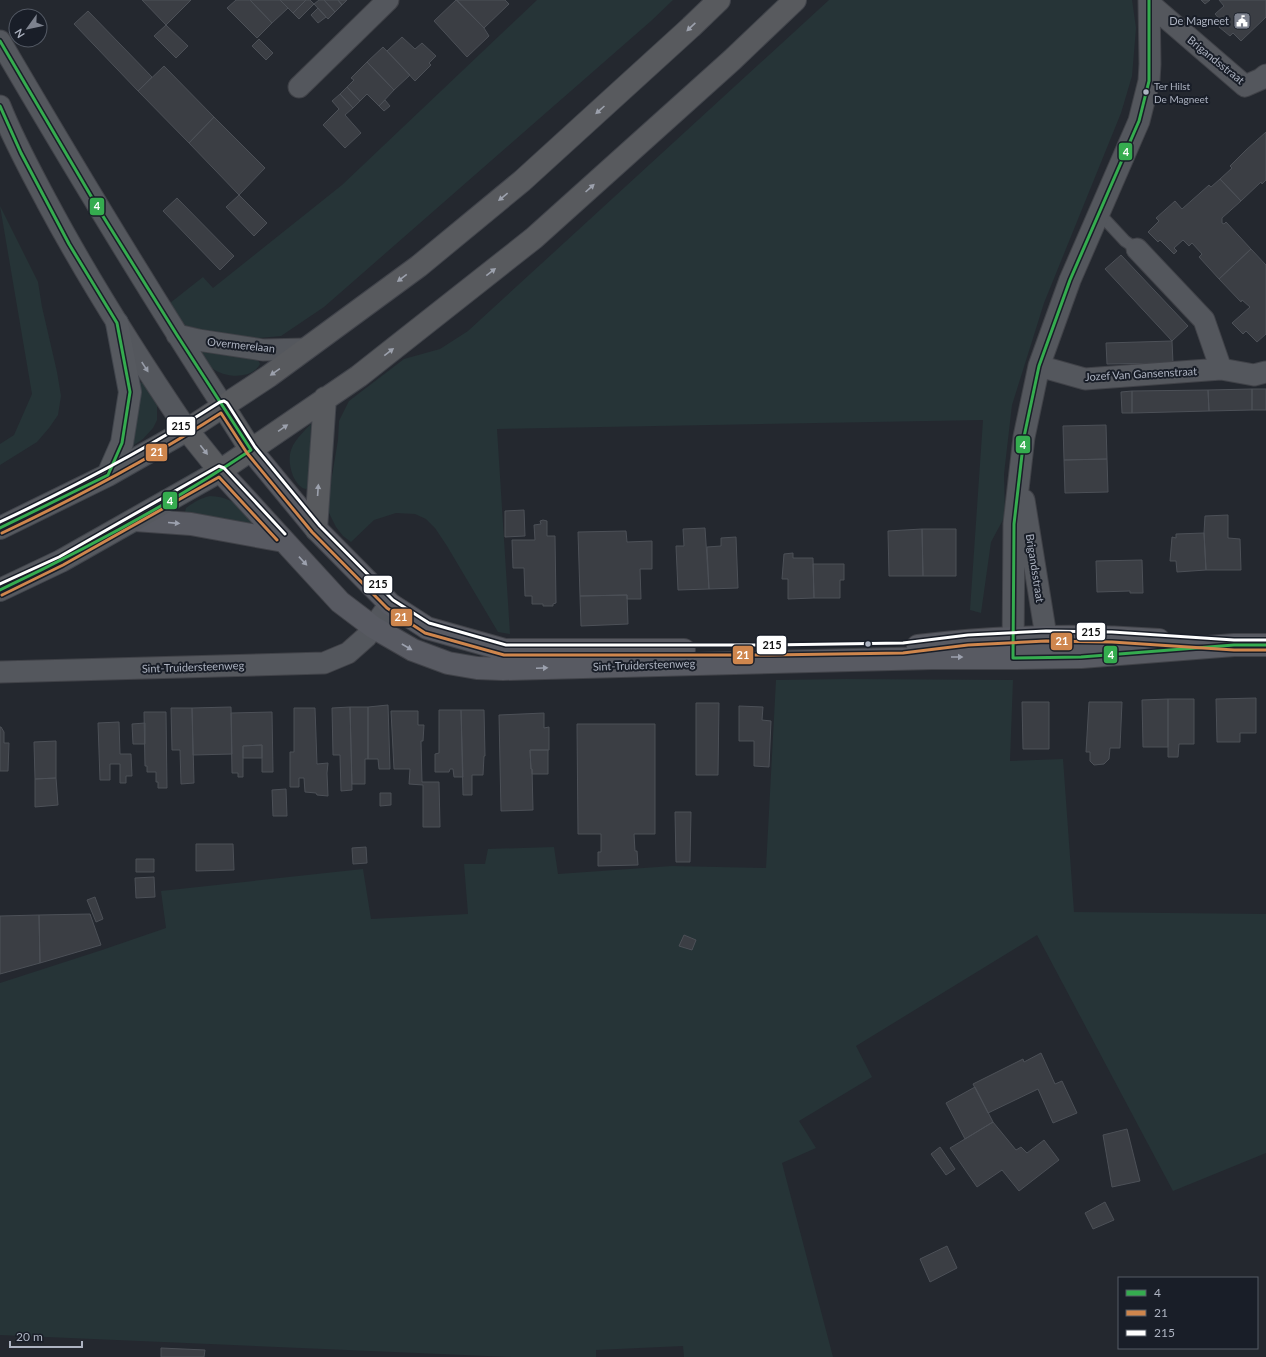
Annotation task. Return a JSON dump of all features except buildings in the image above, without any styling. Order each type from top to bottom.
[{"type":"highway","points":[[187,430],[306,349],[419,266],[522,181],[719,0]]},
{"type":"highway","points":[[220,471],[359,376],[534,238],[732,60],[795,0]]},
{"type":"highway","points":[[316,529],[325,398]]},
{"type":"highway","name":"Sint-Truidersteenweg","points":[[223,406],[251,450]]},
{"type":"highway","name":"Sint-Truidersteenweg","points":[[187,430],[220,471]]},
{"type":"main road","points":[[108,475],[122,443],[130,392],[117,323]]},
{"type":"main road","points":[[0,528],[108,475],[187,430]]},
{"type":"main road","name":"Sint-Truidersteenweg","points":[[251,450],[316,529],[390,604],[426,628],[504,650],[769,650],[903,648],[968,640],[1012,648],[1047,657],[1081,657],[1234,645]]},
{"type":"main road","points":[[0,590],[61,561],[220,471]]},
{"type":"main road","name":"Sint-Truidersteenweg","points":[[220,471],[340,602],[373,627],[413,650],[448,662],[477,668],[503,669],[932,658],[1012,648],[1046,636],[1112,636],[1234,645],[1266,645]]},
{"type":"main road","points":[[135,520],[191,524],[284,541]]},
{"type":"street","points":[[298,87],[388,0]]},
{"type":"street","name":"Brigandsstraat","points":[[1150,2],[1245,86],[1261,79],[1266,75]]},
{"type":"street","name":"Brigandsstraat","points":[[1012,648],[1014,524],[1024,437],[1039,366],[1070,280],[1139,121],[1149,81],[1150,2]]},
{"type":"street","points":[[0,41],[101,213],[223,406]]},
{"type":"street","points":[[0,106],[21,153],[69,244],[117,323],[187,430]]},
{"type":"street","points":[[1137,249],[1204,320],[1221,369]]},
{"type":"street","name":"Overmerelaan","points":[[177,334],[198,340],[263,350],[306,349]]},
{"type":"street","name":"Jozef Van Gansenstraat","points":[[1039,366],[1085,379],[1221,369],[1254,375],[1266,372]]},
{"type":"street","name":"Brigandsstraat","points":[[1020,478],[1046,636],[1047,657]]},
{"type":"street","name":"Sint-Truidersteenweg","points":[[0,672],[324,663],[348,653],[366,637],[390,604]]},
{"type":"lane","points":[[1099,213],[1125,241],[1137,249]]},
{"type":"shaded area","points":[[537,0],[673,0],[651,21],[324,307],[281,336],[250,339],[210,332],[181,324],[170,303],[203,277],[213,288],[342,185]]},
{"type":"shaded area","points":[[829,0],[1132,0],[1136,28],[1132,76],[1121,113],[1044,303],[1012,405],[1004,474],[1005,516],[991,542],[981,613],[970,610],[983,420],[497,429],[510,634],[498,632],[447,546],[435,528],[426,519],[415,514],[396,513],[374,520],[351,542],[343,536],[336,527],[329,513],[328,500],[338,440],[339,421],[349,401],[404,359],[440,349],[468,331]]},
{"type":"shaded area","points":[[0,206],[38,282],[61,396],[58,415],[37,442],[0,465],[0,444],[14,435],[32,394]]},
{"type":"shaded area","points":[[196,348],[258,360],[260,364],[251,373],[244,375],[238,376],[223,374],[212,368]]},
{"type":"shaded area","points":[[145,382],[157,402],[157,420],[153,428],[143,439],[131,447],[140,383]]},
{"type":"shaded area","points":[[311,424],[309,487],[306,489],[300,486],[293,476],[290,467],[290,453],[295,441]]},
{"type":"shaded area","points":[[210,496],[219,497],[232,502],[243,510],[260,527],[190,515],[185,512],[186,508],[192,504]]},
{"type":"shaded area","points":[[776,680],[1013,680],[1010,761],[1063,759],[1074,912],[1266,914],[1266,1153],[1173,1191],[1037,935],[856,1046],[872,1077],[799,1121],[816,1148],[782,1163],[833,1357],[684,1357],[683,1346],[596,1350],[596,1357],[512,1357],[0,1335],[0,983],[166,928],[161,891],[363,869],[371,919],[468,914],[464,864],[485,864],[488,849],[554,847],[558,874],[672,866],[766,868]]},
{"type":"transit line","name":"4","points":[[1149,0],[1149,81],[1139,121],[1070,280],[1039,366],[1024,437],[1014,524],[1013,658],[1081,657],[1234,645],[1266,645]]},
{"type":"transit line","name":"4","points":[[0,41],[101,213],[251,450],[160,507],[0,590]]},
{"type":"transit line","name":"4","points":[[0,106],[21,153],[69,244],[117,323],[130,392],[122,443],[108,475],[0,528]]},
{"type":"transit line","name":"215","points":[[0,522],[112,465],[167,435],[224,401],[227,403],[255,447],[320,526],[393,600],[429,623],[506,645],[769,645],[903,643],[968,635],[1046,631],[1112,632],[1234,640],[1266,640]]},
{"type":"transit line","name":"21","points":[[2,533],[114,476],[168,446],[221,413],[247,453],[312,532],[387,608],[425,633],[504,655],[769,655],[903,653],[968,645],[1046,641],[1112,642],[1234,650],[1266,650]]},
{"type":"transit line","name":"215","points":[[0,584],[59,557],[219,466],[224,468],[285,534]]},
{"type":"transit line","name":"21","points":[[2,595],[63,565],[219,477],[277,540]]},
{"type":"place","name":"De Magneet","points":[[1242,21]]},
{"type":"place","name":"Ter Hilst De Magneet","points":[[1146,92]]}]
